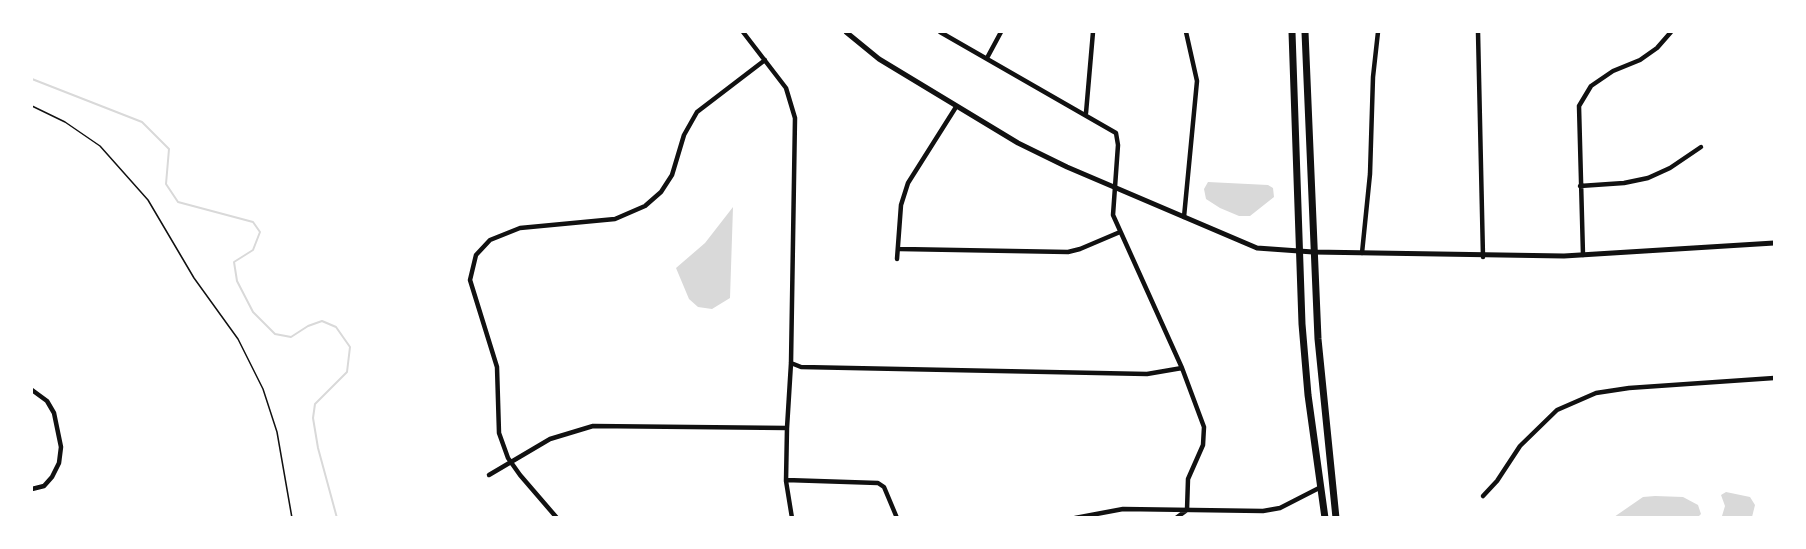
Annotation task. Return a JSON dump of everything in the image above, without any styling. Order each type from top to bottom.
[{"type":"main road","points":[[1292,32],[1307,383],[1325,518]]},
{"type":"main road","points":[[1305,32],[1313,252],[1321,381],[1336,518]]},
{"type":"street","points":[[743,32],[786,88],[795,117],[791,363],[786,480],[792,518]]},
{"type":"street","points":[[846,32],[879,59],[1026,147],[1257,248],[1300,252],[1483,257],[1583,255],[1774,243]]},
{"type":"street","points":[[940,32],[1111,127],[1117,136],[1111,208],[1182,368],[1203,427],[1203,445],[1188,479],[1186,510],[1176,518]]},
{"type":"street","points":[[987,58],[1001,32]]},
{"type":"street","points":[[1086,113],[1093,32]]},
{"type":"street","points":[[1184,217],[1197,81],[1186,32]]},
{"type":"street","points":[[1362,253],[1370,174],[1373,76],[1378,32]]},
{"type":"street","points":[[1478,32],[1483,257]]},
{"type":"street","points":[[1583,255],[1579,106],[1591,86],[1613,71],[1640,60],[1657,48],[1671,32]]},
{"type":"street","points":[[557,518],[511,462],[499,433],[497,368],[470,280],[478,251],[501,234],[520,228],[615,219],[645,206],[661,192],[672,175],[684,135],[697,112],[765,60]]},
{"type":"street","points":[[897,258],[900,249],[901,205],[908,183],[956,107]]},
{"type":"street","points":[[1580,186],[1624,183],[1648,178],[1670,168],[1701,147]]},
{"type":"street","points":[[900,249],[1068,252],[1120,232]]},
{"type":"street","points":[[791,363],[801,366],[1147,374],[1182,368]]},
{"type":"street","points":[[1483,496],[1497,482],[1520,446],[1557,410],[1596,393],[1629,388],[1774,378]]},
{"type":"street","points":[[32,390],[47,401],[54,413],[61,447],[59,463],[52,477],[44,486],[32,489]]},
{"type":"street","points":[[489,475],[550,439],[593,426],[787,428]]},
{"type":"street","points":[[786,480],[878,483],[884,487],[897,518]]},
{"type":"street","points":[[1075,518],[1110,510],[1263,511],[1280,507],[1321,487]]},
{"type":"street","points":[[1238,510],[1241,518]]},
{"type":"path","points":[[32,106],[66,122],[100,146],[148,200],[194,278],[238,339],[263,389],[277,432],[292,518]]},
{"type":"shaded area","points":[[1208,182],[1268,185],[1273,188],[1274,197],[1250,216],[1239,216],[1206,199],[1204,189]]},
{"type":"shaded area","points":[[733,207],[730,298],[712,309],[698,307],[689,299],[676,268],[705,243]]},
{"type":"shaded area","points":[[1726,492],[1750,497],[1755,505],[1752,517],[1722,516],[1725,506],[1721,495]]},
{"type":"shaded area","points":[[1643,497],[1683,497],[1698,505],[1701,514],[1697,518],[1614,517]]},
{"type":"waterway","points":[[32,79],[142,122],[169,149],[166,184],[178,202],[253,222],[260,232],[253,250],[234,262],[237,281],[253,312],[275,334],[291,337],[308,326],[322,321],[336,327],[350,347],[347,372],[315,404],[313,418],[318,448],[337,518]]}]
